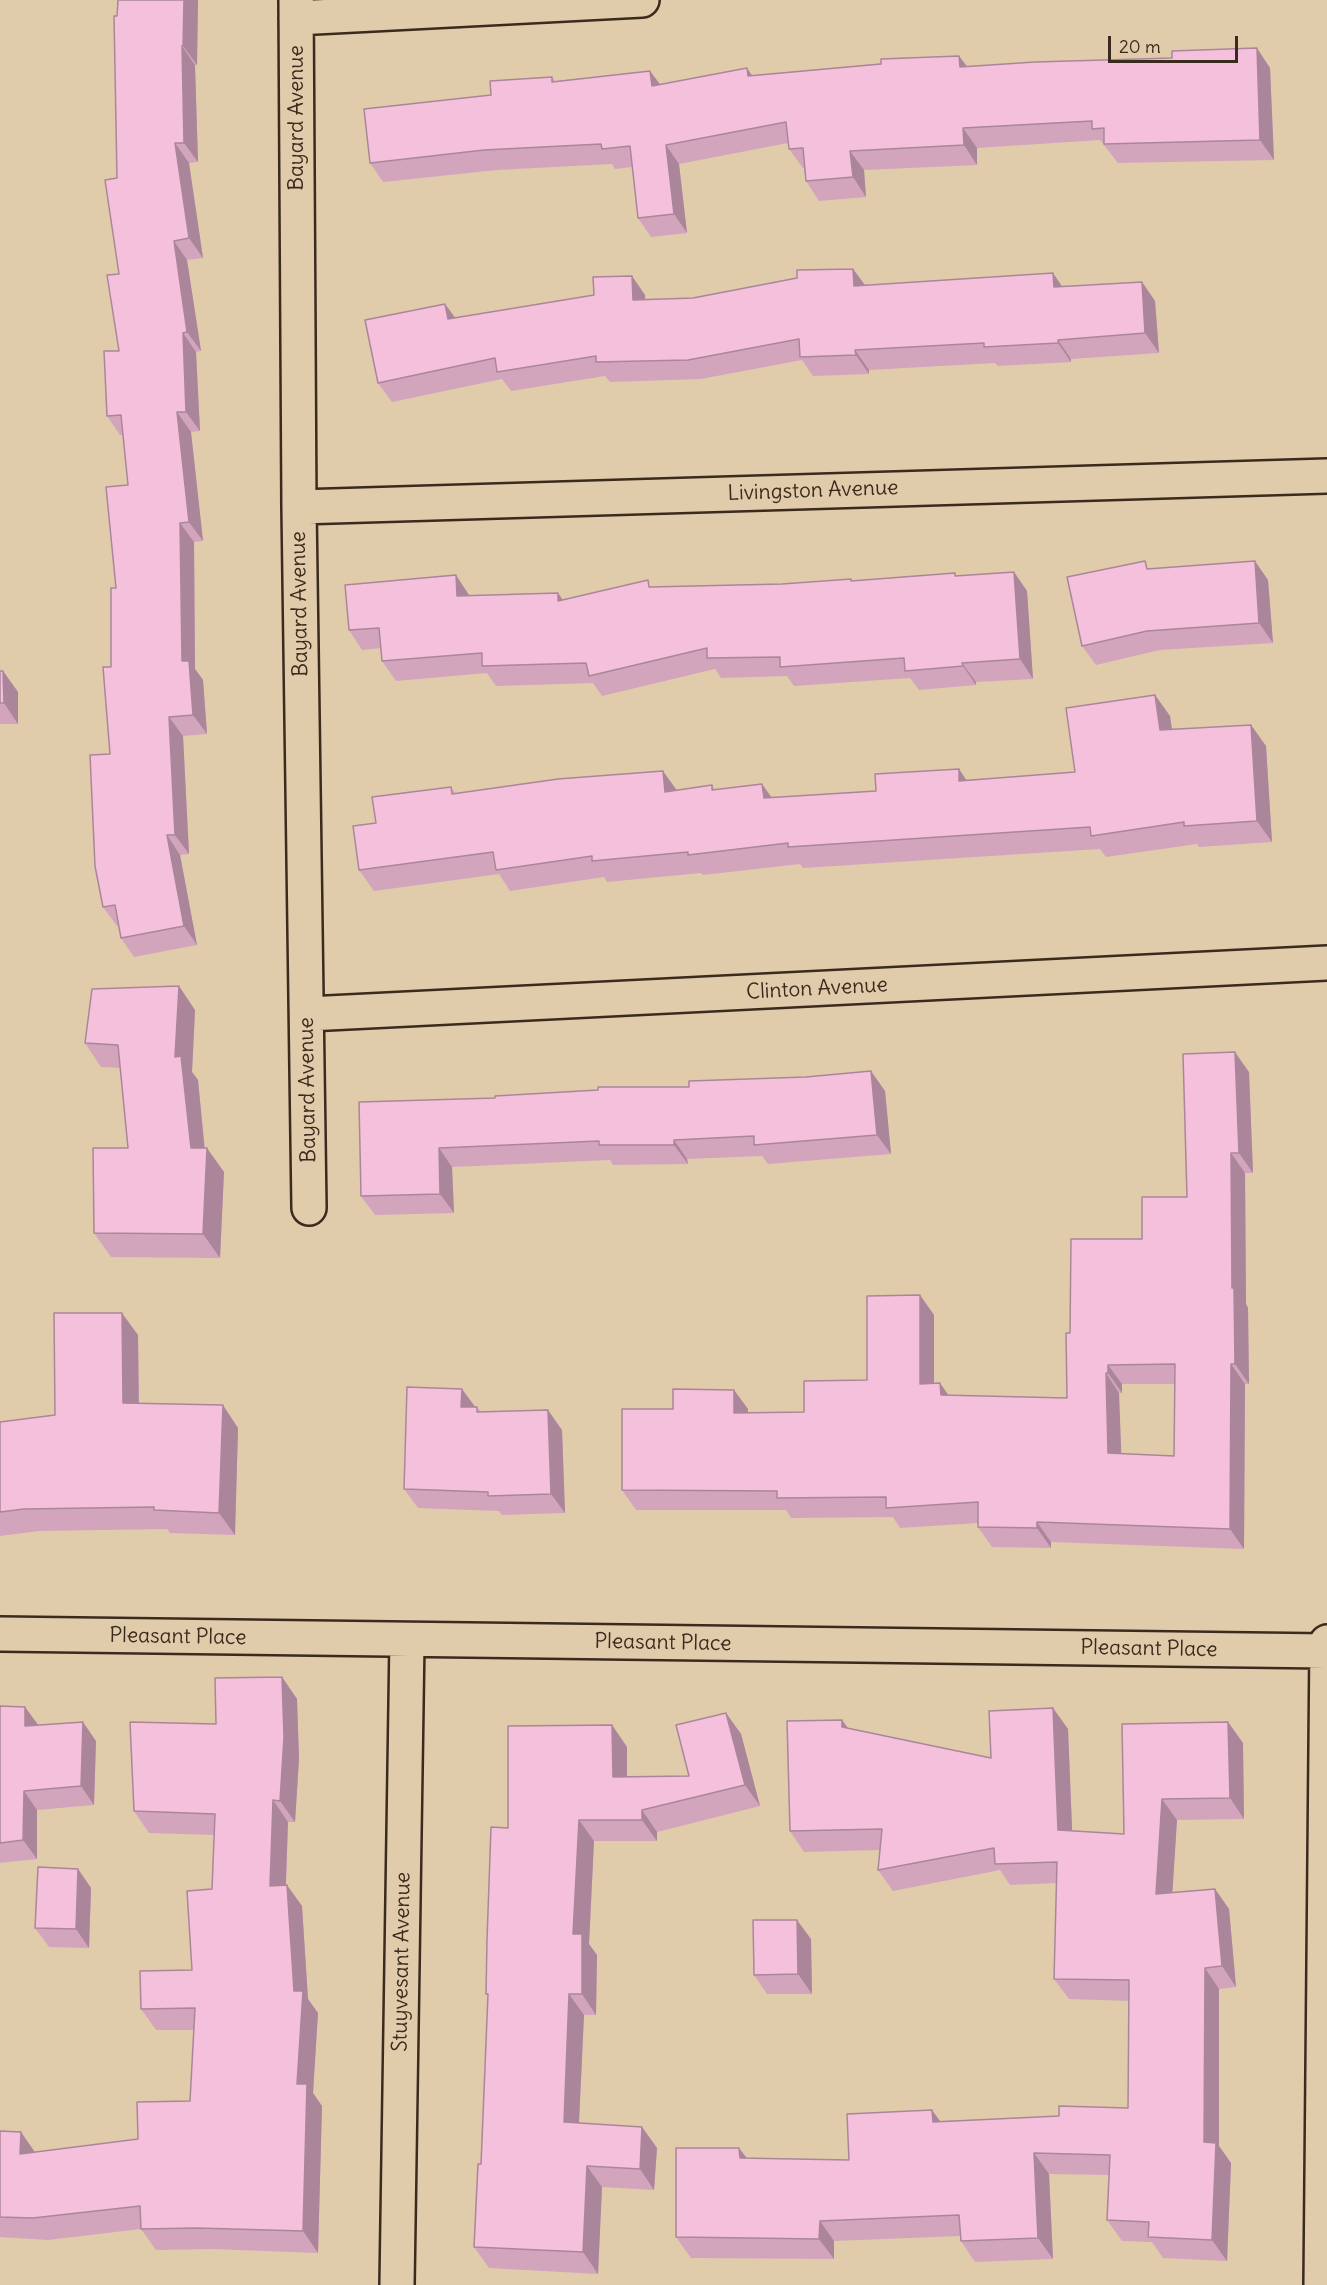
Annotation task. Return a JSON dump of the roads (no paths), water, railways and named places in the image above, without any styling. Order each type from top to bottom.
[{"type":"street","points":[[296,9],[642,0]]},
{"type":"street","name":"Bayard Avenue","points":[[296,9],[299,507],[309,1208]]},
{"type":"street","name":"Livingston Avenue","points":[[299,507],[1327,476]]},
{"type":"street","name":"Clinton Avenue","points":[[308,1014],[1327,963]]},
{"type":"street","name":"Pleasant Place","points":[[0,1634],[1327,1651]]},
{"type":"street","name":"Stuyvesant Avenue","points":[[397,2285],[406,1640]]},
{"type":"street","points":[[1321,2285],[1327,1642]]}]
